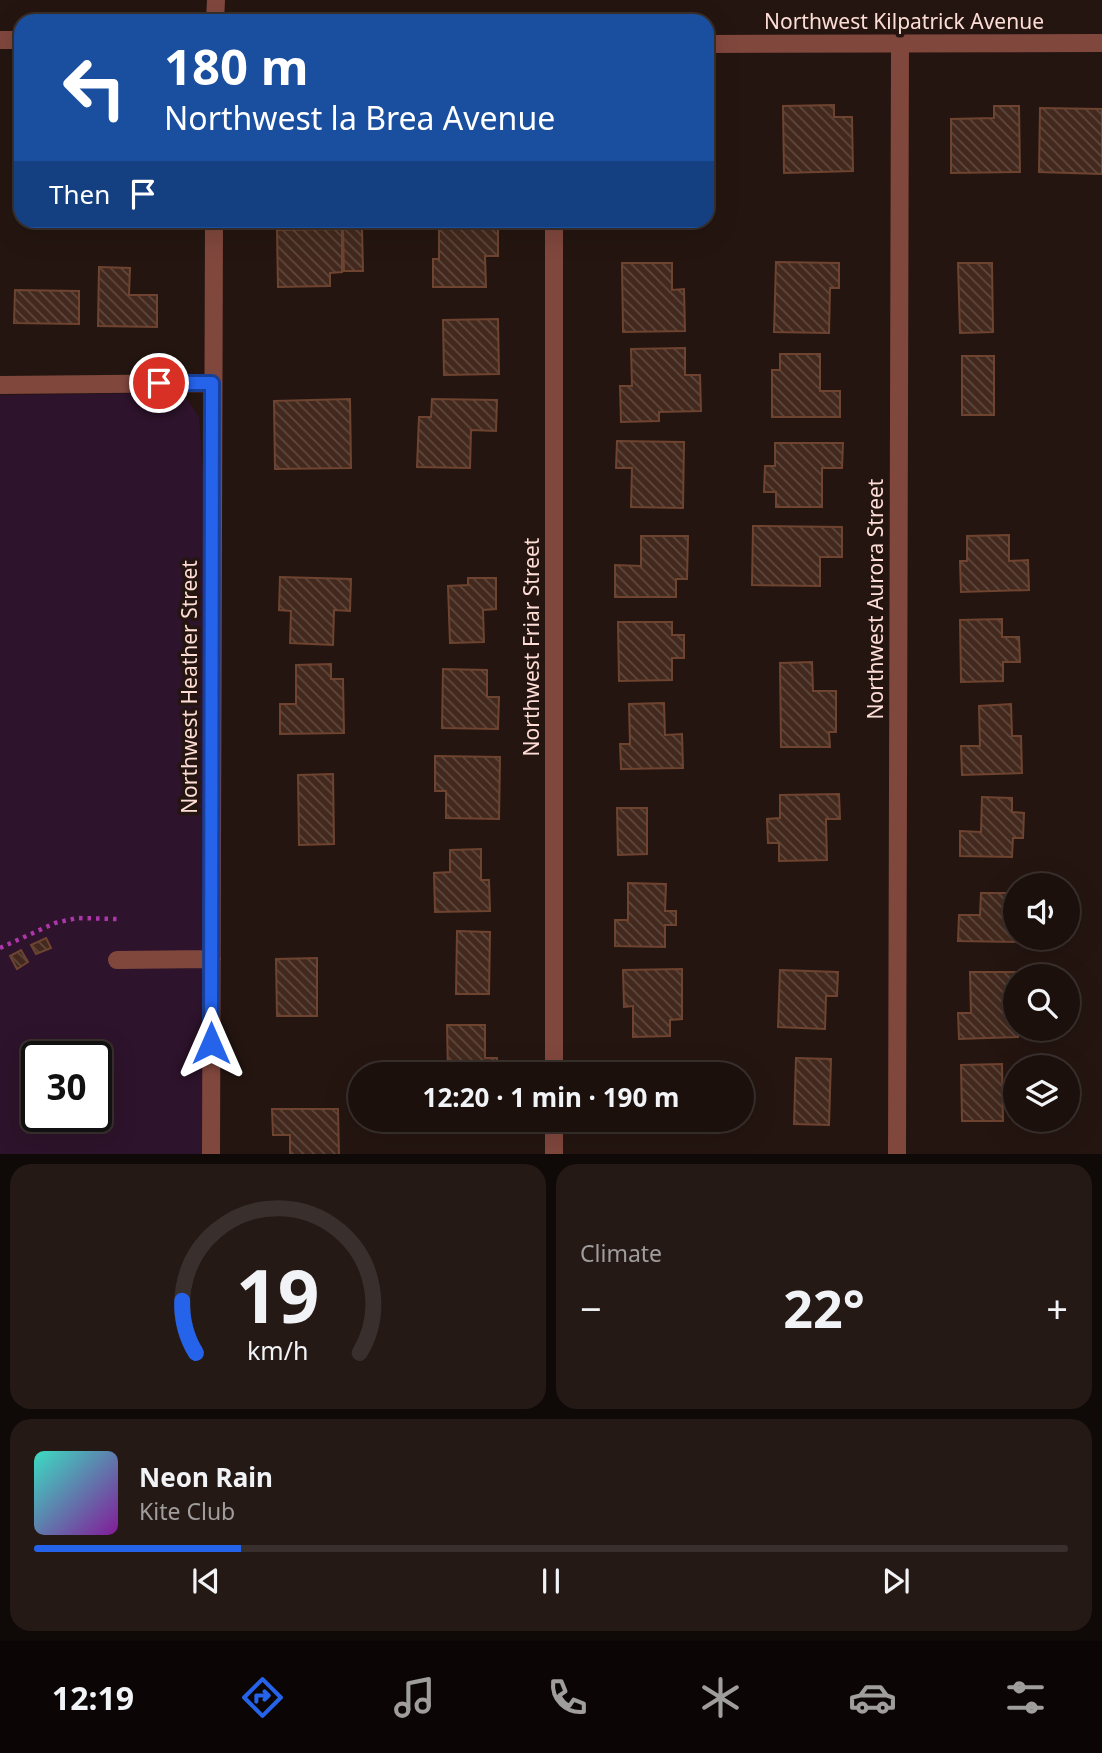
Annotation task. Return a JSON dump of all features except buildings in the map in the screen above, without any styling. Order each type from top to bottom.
[{"type":"street","name":"Northwest Kilpatrick Avenue","points":[[714,44],[1102,43]]},
{"type":"street","name":"Northwest Aurora Street","points":[[897,1154],[900,45]]},
{"type":"street","name":"Northwest Heather Street","points":[[211,1154],[214,228]]},
{"type":"street","name":"Northwest Friar Street","points":[[554,228],[554,1062]]},
{"type":"street","points":[[0,385],[212,383]]},
{"type":"street","points":[[117,960],[212,959]]},
{"type":"street","points":[[554,1132],[554,1154]]},
{"type":"path","points":[[0,948],[55,923],[77,918],[118,919]]},
{"type":"shaded area","points":[[163,393],[185,396],[199,417],[204,484],[203,1154],[0,1154],[0,395]]},
{"type":"route","points":[[159,383],[212,383],[211,1043]]}]
